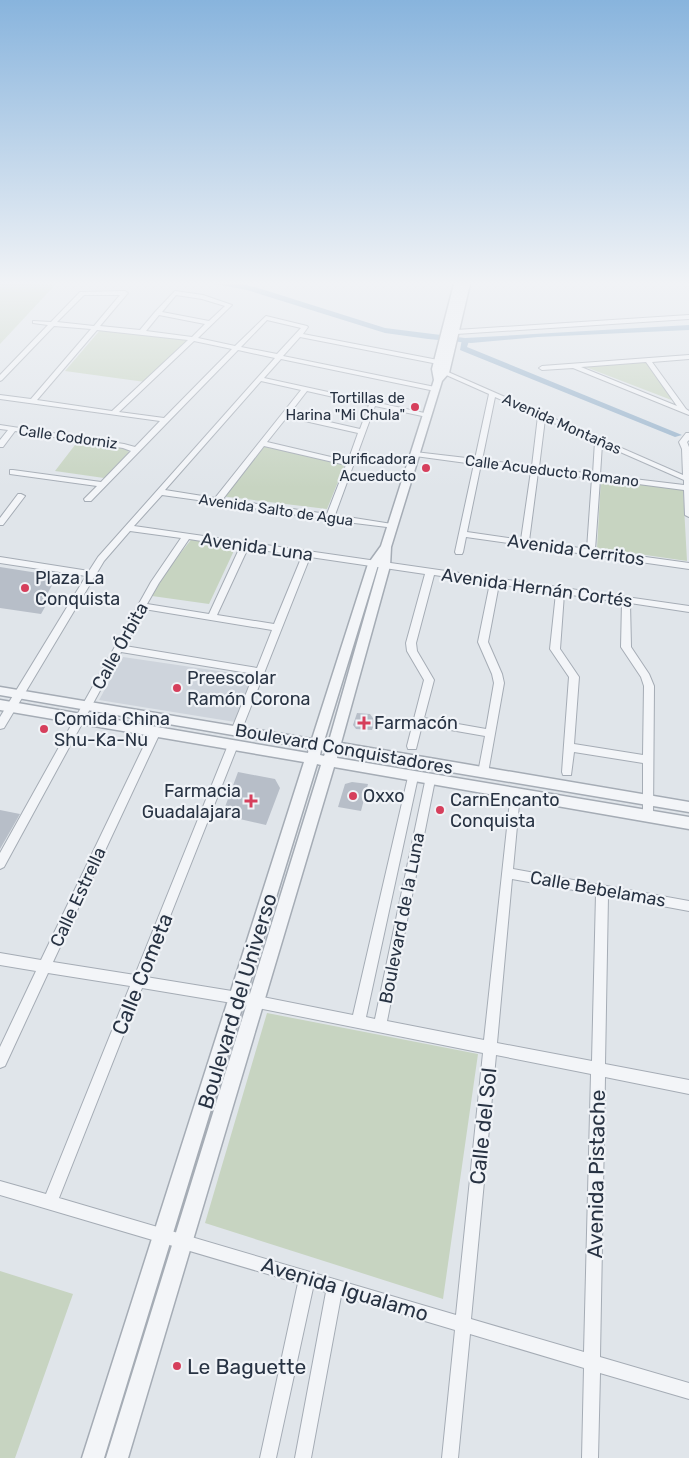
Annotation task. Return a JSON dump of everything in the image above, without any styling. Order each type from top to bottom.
[{"type":"street","points":[[0,379],[25,352]]},
{"type":"street","points":[[33,401],[75,352]]},
{"type":"street","points":[[115,412],[180,352]]},
{"type":"street","points":[[88,499],[232,352]]},
{"type":"street","points":[[256,352],[435,389]]},
{"type":"street","points":[[0,725],[6,706],[18,694],[91,574],[128,528],[285,352]]},
{"type":"street","points":[[375,352],[437,366]]},
{"type":"street","name":"Boulevard del Universo","points":[[441,352],[437,366],[441,376]]},
{"type":"street","name":"Boulevard del Universo","points":[[118,1458],[296,869],[323,753],[379,565],[435,389],[451,352]]},
{"type":"street","points":[[542,368],[689,356]]},
{"type":"street","points":[[648,360],[687,413]]},
{"type":"street","points":[[576,366],[687,413]]},
{"type":"street","name":"Avenida Montañas","points":[[441,376],[492,394],[599,440],[688,483]]},
{"type":"street","points":[[260,379],[427,415]]},
{"type":"street","points":[[216,502],[305,389]]},
{"type":"street","points":[[459,552],[492,394]]},
{"type":"street","points":[[0,397],[165,420]]},
{"type":"street","points":[[330,518],[372,403]]},
{"type":"street","points":[[285,414],[362,432]]},
{"type":"street","points":[[525,543],[542,416]]},
{"type":"street","name":"Calle Codorniz","points":[[0,427],[136,450]]},
{"type":"street","points":[[0,445],[14,429]]},
{"type":"street","points":[[127,447],[151,435]]},
{"type":"street","points":[[689,435],[684,440],[687,447],[689,515]]},
{"type":"street","points":[[591,553],[599,440]]},
{"type":"street","points":[[262,443],[350,464]]},
{"type":"street","name":"Calle Acueducto Romano","points":[[415,454],[596,476],[688,483]]},
{"type":"street","points":[[13,472],[102,484]]},
{"type":"street","name":"Avenida Salto de Agua","points":[[160,492],[216,502],[392,526]]},
{"type":"street","points":[[0,523],[21,496]]},
{"type":"street","name":"Avenida Luna","points":[[128,528],[379,565]]},
{"type":"street","name":"Avenida Cerritos","points":[[463,534],[689,566]]},
{"type":"street","name":"Calle Órbita","points":[[0,864],[163,569],[187,536]]},
{"type":"street","points":[[212,617],[245,545]]},
{"type":"street","points":[[236,731],[307,554]]},
{"type":"street","points":[[0,560],[91,574]]},
{"type":"street","name":"Avenida Hernán Cortés","points":[[379,565],[689,609]]},
{"type":"street","points":[[412,746],[429,680],[412,651],[412,643],[430,572]]},
{"type":"street","points":[[483,773],[499,678],[483,642],[495,582]]},
{"type":"street","points":[[560,591],[555,649],[574,677],[567,772]]},
{"type":"street","points":[[626,600],[626,647],[648,681],[648,816]]},
{"type":"street","points":[[142,606],[277,628]]},
{"type":"street","points":[[119,648],[260,672]]},
{"type":"street","name":"Boulevard Conquistadores","points":[[0,691],[236,731],[413,777],[689,823]]},
{"type":"street","name":"Boulevard Conquistadores","points":[[6,706],[233,745],[323,753],[483,773],[689,807]]},
{"type":"street","points":[[419,721],[489,733]]},
{"type":"street","name":"Calle Estrella","points":[[0,1061],[155,733]]},
{"type":"street","name":"Calle Cometa","points":[[50,1202],[233,745]]},
{"type":"street","points":[[570,747],[649,760]]},
{"type":"street","name":"Boulevard del Universo","points":[[93,1458],[280,865],[323,753]]},
{"type":"street","name":"Boulevard de la Luna","points":[[358,1022],[413,777]]},
{"type":"street","name":"Boulevard de la Luna","points":[[380,1026],[430,780]]},
{"type":"street","name":"Calle del Sol","points":[[450,1458],[515,794]]},
{"type":"street","points":[[396,855],[414,858]]},
{"type":"street","points":[[280,865],[296,869]]},
{"type":"street","name":"Calle Bebelamas","points":[[508,873],[689,906]]},
{"type":"street","name":"Avenida Pistache","points":[[590,1458],[602,890]]},
{"type":"street","points":[[0,960],[256,1001],[689,1087]]},
{"type":"street","name":"Avenida Igualamo","points":[[0,1188],[689,1391]]},
{"type":"street","points":[[268,1458],[307,1278]]},
{"type":"street","points":[[303,1458],[335,1287]]},
{"type":"shaded area","name":"Preescolar Ramón Corona","points":[[123,657],[253,676],[235,722],[99,700]]},
{"type":"green space","points":[[81,352],[178,352],[145,382],[65,371]]},
{"type":"green space","points":[[646,361],[674,401],[583,366]]},
{"type":"green space","points":[[78,441],[127,446],[129,453],[104,478],[55,471]]},
{"type":"green space","points":[[265,444],[346,462],[327,509],[220,496]]},
{"type":"green space","points":[[601,479],[683,488],[687,561],[597,548]]},
{"type":"green space","points":[[194,536],[238,542],[209,604],[152,596],[167,570]]},
{"type":"green space","points":[[267,1013],[478,1054],[443,1299],[205,1223]]},
{"type":"green space","points":[[0,1271],[73,1294],[15,1458],[0,1458]]},
{"type":"building","name":"Plaza La Conquista","points":[[0,567],[57,576],[44,600],[45,607],[41,614],[0,608]]},
{"type":"building","name":"Farmacón","points":[[357,713],[370,714],[375,721],[372,730],[356,729],[353,725]]},
{"type":"building","name":"Farmacia Guadalajara","points":[[238,772],[275,779],[280,788],[266,825],[222,815]]},
{"type":"building","name":"Oxxo","points":[[352,782],[368,784],[361,811],[338,807],[345,784]]},
{"type":"building","points":[[0,810],[20,814],[0,849]]},
{"type":"waterway","points":[[473,352],[678,435]]},
{"type":"place","name":"Tortillas de Harina \"Mi Chula\"","points":[[415,407]]},
{"type":"place","name":"Purificadora Acueducto","points":[[426,468]]},
{"type":"place","name":"Plaza La Conquista","points":[[25,588]]},
{"type":"place","name":"Preescolar Ramón Corona","points":[[177,688]]},
{"type":"place","name":"Farmacón","points":[[364,723]]},
{"type":"place","name":"Comida China Shu-Ka-Nu","points":[[44,729]]},
{"type":"place","name":"Oxxo","points":[[353,796]]},
{"type":"place","name":"Farmacia Guadalajara","points":[[251,801]]},
{"type":"place","name":"CarnEncanto Conquista","points":[[440,810]]},
{"type":"place","name":"Le Baguette","points":[[177,1366]]}]
